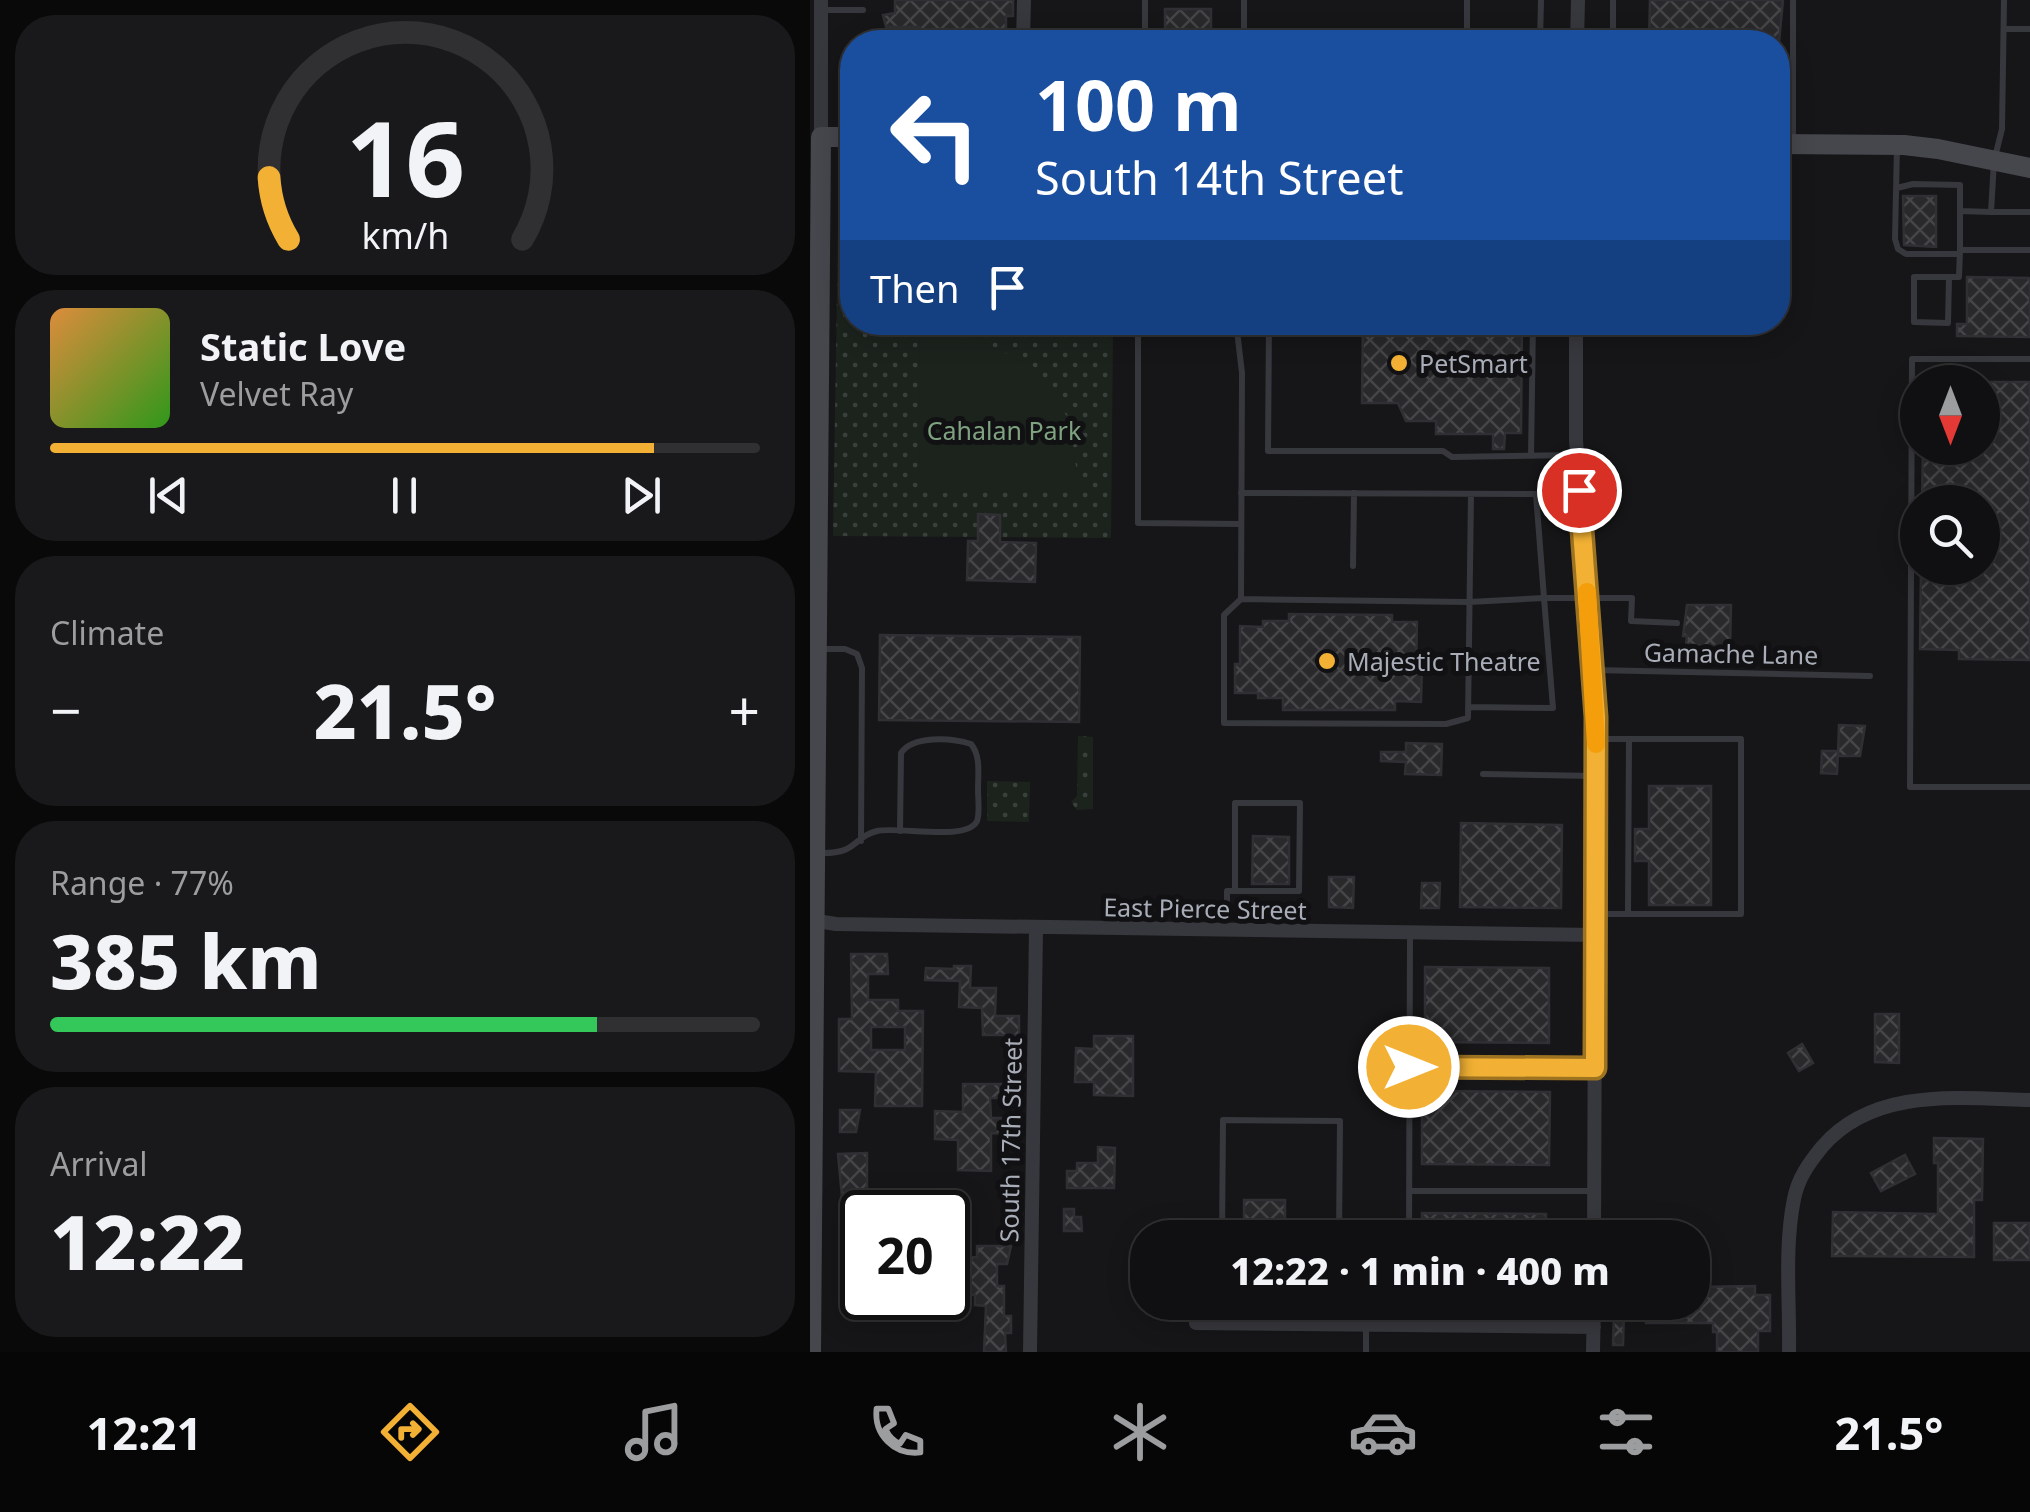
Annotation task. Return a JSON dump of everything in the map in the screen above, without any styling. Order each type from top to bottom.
[{"type":"street","points":[[1023,30],[1024,0]]},
{"type":"street","points":[[1577,30],[1578,0]]},
{"type":"street","points":[[811,1352],[812,817],[821,137],[816,35],[821,5]]},
{"type":"street","points":[[821,137],[840,137]]},
{"type":"street","points":[[1790,144],[1938,149],[2030,168]]},
{"type":"street","points":[[1576,335],[1577,456],[1596,739],[1594,1220]]},
{"type":"street","name":"East Pierce Street","points":[[812,920],[836,924],[1036,929],[1596,936]]},
{"type":"street","name":"South 17th Street","points":[[1030,1352],[1036,929]]},
{"type":"street","points":[[1790,1352],[1790,1226],[1800,1176],[1844,1124],[1907,1101],[2030,1100]]},
{"type":"street","points":[[1593,1352],[1594,1320]]},
{"type":"street","points":[[1196,1323],[1594,1327]]},
{"type":"lane","points":[[1145,30],[1146,0]]},
{"type":"lane","points":[[1244,0],[1244,30]]},
{"type":"lane","points":[[1467,0],[1467,30]]},
{"type":"lane","points":[[1540,30],[1541,0]]},
{"type":"lane","points":[[1613,0],[1613,30]]},
{"type":"lane","points":[[1790,54],[1793,0]]},
{"type":"lane","points":[[1991,212],[1994,161],[2002,130],[2004,0]]},
{"type":"lane","points":[[821,5],[863,10]]},
{"type":"lane","points":[[2004,28],[2030,29]]},
{"type":"lane","points":[[1897,145],[1898,249],[1906,254],[2030,250]]},
{"type":"lane","points":[[1896,188],[1960,184],[1960,277],[1948,277],[1914,277],[1914,322],[1948,323],[1948,277]]},
{"type":"lane","points":[[1960,212],[2030,212]]},
{"type":"lane","points":[[1137,335],[1138,523],[1241,524]]},
{"type":"lane","points":[[1238,335],[1242,373],[1240,599],[1224,615],[1224,723],[1446,724],[1468,718],[1472,494]]},
{"type":"lane","points":[[1269,335],[1268,451],[1443,451],[1452,457],[1577,456]]},
{"type":"lane","points":[[1530,456],[1533,335]]},
{"type":"lane","points":[[2030,359],[1912,359],[1910,786],[2030,786]]},
{"type":"lane","points":[[1241,493],[1536,494],[1553,708],[1468,707]]},
{"type":"lane","points":[[1353,566],[1354,494]]},
{"type":"lane","points":[[1240,599],[1469,602],[1587,596],[1632,598],[1632,621],[1676,623]]},
{"type":"lane","points":[[816,649],[844,649],[857,654],[862,668],[861,842]]},
{"type":"lane","name":"Gamache Lane","points":[[1592,670],[1870,676]]},
{"type":"lane","points":[[1596,739],[1741,739],[1740,914],[1596,914]]},
{"type":"lane","points":[[1628,914],[1629,739]]},
{"type":"lane","points":[[814,853],[837,854],[881,830],[900,831],[960,832],[970,829],[976,822],[978,759],[971,744],[914,741],[905,746],[901,753],[900,831]]},
{"type":"lane","points":[[1483,774],[1596,776]]},
{"type":"lane","points":[[1226,931],[1227,891],[1234,891],[1299,891],[1300,803],[1235,802],[1234,891]]},
{"type":"lane","points":[[1409,1220],[1410,933]]},
{"type":"lane","points":[[1409,1067],[1595,1068]]},
{"type":"lane","points":[[1222,1220],[1222,1120],[1340,1120],[1339,1220]]},
{"type":"lane","points":[[1409,1191],[1594,1191]]},
{"type":"lane","points":[[1245,1320],[1245,1324]]},
{"type":"lane","points":[[1338,1320],[1338,1325]]},
{"type":"lane","points":[[1408,1320],[1408,1325]]},
{"type":"lane","points":[[1366,1325],[1366,1352]]},
{"type":"green space","name":"Cahalan Park","points":[[839,171],[840,335],[1113,335],[1111,538],[833,536]]},
{"type":"green space","points":[[920,336],[979,340],[1034,367],[1068,418],[1080,490],[937,493],[919,477]]},
{"type":"green space","points":[[1078,736],[1093,737],[1093,809],[1077,810],[1071,802],[1077,796]]},
{"type":"green space","points":[[987,781],[1030,782],[1029,822],[987,821]]},
{"type":"building","points":[[895,0],[1013,0],[1013,16],[1006,16],[1006,30],[886,27],[883,15],[895,13]]},
{"type":"building","points":[[1650,0],[1783,0],[1780,30],[1649,30]]},
{"type":"building","points":[[1165,9],[1211,9],[1211,30],[1165,30]]},
{"type":"building","points":[[1903,196],[1936,196],[1936,247],[1904,245]]},
{"type":"building","points":[[1967,277],[2030,278],[2030,337],[1957,336],[1957,324],[1967,324]]},
{"type":"building","points":[[1363,335],[1522,335],[1521,433],[1505,433],[1504,449],[1493,449],[1493,434],[1436,434],[1436,421],[1406,421],[1398,403],[1362,403]]},
{"type":"building","points":[[2000,382],[2030,382],[2030,660],[1959,659],[1959,650],[1920,649],[1921,585],[2000,585],[2000,485],[1922,485],[1923,465],[2000,465]]},
{"type":"building","points":[[978,514],[1000,515],[1000,542],[1036,543],[1035,582],[967,580],[968,541],[978,541]]},
{"type":"building","points":[[1687,605],[1731,605],[1730,646],[1686,645],[1687,636],[1683,636]]},
{"type":"building","name":"Majestic Theatre","points":[[1289,614],[1392,615],[1392,622],[1417,622],[1416,666],[1422,666],[1421,702],[1395,701],[1395,710],[1283,710],[1283,698],[1235,693],[1240,626],[1263,627],[1263,621],[1289,621]]},
{"type":"building","points":[[880,635],[1080,637],[1079,722],[879,720]]},
{"type":"building","points":[[1839,725],[1865,726],[1860,756],[1838,756]]},
{"type":"building","points":[[1406,743],[1442,744],[1441,775],[1405,774],[1406,762],[1381,761],[1381,752],[1406,752]]},
{"type":"building","points":[[1822,751],[1838,751],[1837,774],[1821,773]]},
{"type":"building","points":[[1649,786],[1711,786],[1711,905],[1649,905],[1649,861],[1635,861],[1635,829],[1649,829]]},
{"type":"building","points":[[1461,823],[1562,825],[1561,908],[1460,907]]},
{"type":"building","points":[[1253,836],[1289,837],[1289,884],[1252,884]]},
{"type":"building","points":[[1329,877],[1354,877],[1353,908],[1329,907]]},
{"type":"building","points":[[1422,883],[1440,883],[1439,908],[1421,908]]},
{"type":"building","points":[[851,954],[887,954],[888,974],[868,974],[868,1000],[898,1000],[898,1011],[923,1011],[922,1106],[875,1106],[876,1072],[839,1071],[839,1019],[852,1019]],"holes":[[[871,1027],[905,1027],[905,1050],[871,1050]]]},
{"type":"building","points":[[971,966],[970,988],[996,988],[995,1016],[1019,1016],[1019,1035],[983,1035],[982,1008],[959,1007],[960,981],[925,980],[926,968]]},
{"type":"building","points":[[1425,967],[1549,968],[1549,1043],[1425,1042]]},
{"type":"building","points":[[1875,1014],[1899,1014],[1899,1063],[1875,1062]]},
{"type":"building","points":[[1094,1036],[1133,1036],[1133,1096],[1094,1095],[1094,1082],[1075,1082],[1076,1048],[1094,1049]]},
{"type":"building","points":[[1802,1044],[1813,1063],[1799,1071],[1788,1053]]},
{"type":"building","points":[[963,1084],[1001,1084],[1001,1098],[990,1098],[991,1118],[1010,1118],[1010,1134],[991,1133],[991,1171],[958,1170],[958,1140],[935,1139],[935,1111],[963,1112]]},
{"type":"building","points":[[1422,1091],[1550,1092],[1549,1165],[1422,1164]]},
{"type":"building","points":[[840,1110],[860,1110],[856,1132],[840,1132]]},
{"type":"building","points":[[1934,1138],[1983,1139],[1982,1200],[1974,1200],[1974,1257],[1832,1256],[1833,1212],[1938,1214]]},
{"type":"building","points":[[1098,1147],[1115,1148],[1114,1188],[1067,1188],[1067,1171],[1077,1171],[1077,1163],[1098,1163]]},
{"type":"building","points":[[867,1153],[867,1190],[841,1190],[838,1154]]},
{"type":"building","points":[[1905,1155],[1915,1174],[1881,1191],[1871,1173]]},
{"type":"building","points":[[1244,1200],[1285,1200],[1285,1220],[1244,1220]]},
{"type":"building","points":[[1064,1209],[1074,1209],[1074,1217],[1081,1217],[1082,1231],[1064,1231]]},
{"type":"building","points":[[1422,1213],[1546,1214],[1546,1220],[1422,1220]]},
{"type":"building","points":[[1994,1223],[2030,1223],[2030,1260],[1994,1260]]},
{"type":"building","points":[[977,1246],[1011,1246],[1007,1264],[997,1264],[997,1286],[1004,1286],[1004,1316],[1011,1316],[1011,1333],[1005,1333],[1006,1352],[984,1352],[986,1306],[975,1305],[975,1295],[970,1295],[970,1257],[977,1257]]},
{"type":"building","points":[[1755,1286],[1755,1295],[1770,1295],[1770,1331],[1758,1331],[1758,1352],[1717,1352],[1713,1323],[1646,1323],[1710,1320],[1710,1287]]},
{"type":"building","points":[[1614,1320],[1624,1320],[1623,1345],[1613,1345]]},
{"type":"slow traffic","points":[[1587,592],[1596,744]]},
{"type":"place","name":"PetSmart","points":[[1399,363]]},
{"type":"place","name":"Majestic Theatre","points":[[1327,661]]},
{"type":"route","points":[[1409,1067],[1595,1068],[1596,717],[1579,490]]}]
